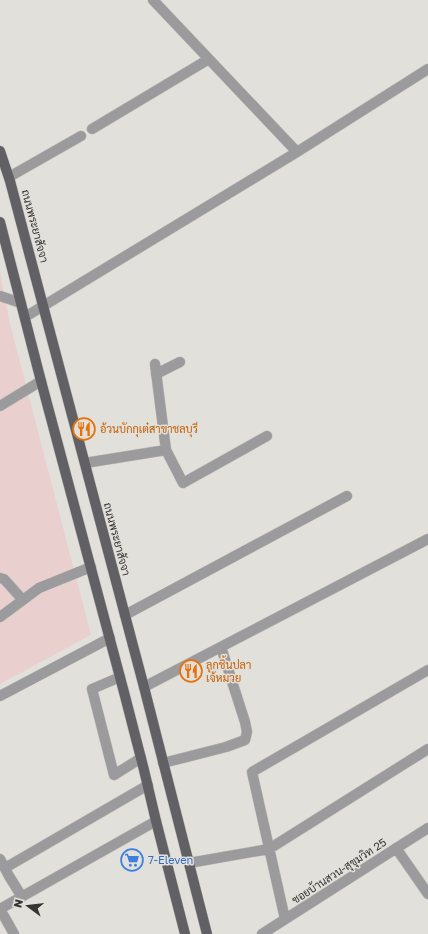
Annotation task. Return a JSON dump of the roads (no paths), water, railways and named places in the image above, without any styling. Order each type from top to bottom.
[{"type":"main road","name":"ถนนพระยาสัจจา","points":[[0,151],[9,177],[125,615],[207,934]]},
{"type":"main road","points":[[0,222],[110,638],[185,934]]},
{"type":"street","points":[[159,2],[297,152]]},
{"type":"street","points":[[92,129],[209,58]]},
{"type":"street","points":[[25,317],[297,152],[428,69]]},
{"type":"street","points":[[9,177],[81,136]]},
{"type":"street","points":[[0,296],[21,303]]},
{"type":"street","points":[[156,374],[180,362]]},
{"type":"street","points":[[155,364],[166,450],[183,483],[267,436]]},
{"type":"street","points":[[0,406],[41,381]]},
{"type":"street","points":[[84,463],[166,450]]},
{"type":"street","points":[[125,615],[347,496]]},
{"type":"street","points":[[144,687],[428,539]]},
{"type":"street","points":[[0,617],[22,599],[39,588],[91,567]]},
{"type":"street","points":[[0,578],[4,579],[22,599]]},
{"type":"street","points":[[0,696],[110,638]]},
{"type":"street","points":[[163,763],[226,747],[245,740],[247,732],[245,722],[221,647]]},
{"type":"street","points":[[285,919],[252,772],[428,670]]},
{"type":"street","points":[[120,677],[92,689],[114,775],[141,758]]},
{"type":"street","points":[[189,863],[269,849],[428,749]]},
{"type":"street","points":[[22,897],[3,871],[148,785]]},
{"type":"street","points":[[14,934],[0,909],[156,820]]},
{"type":"street","name":"ซอยบ้านสวน-สุขุมวิท 25","points":[[262,934],[428,828]]},
{"type":"street","points":[[396,848],[428,894]]},
{"type":"place","name":"อ้วนบักกุเต๋สาขาชลบุรี","points":[[84,429]]},
{"type":"place","name":"ลูกชิ้นปลา เจ้หมวย","points":[[191,671]]},
{"type":"place","name":"7-Eleven","points":[[132,860]]}]
